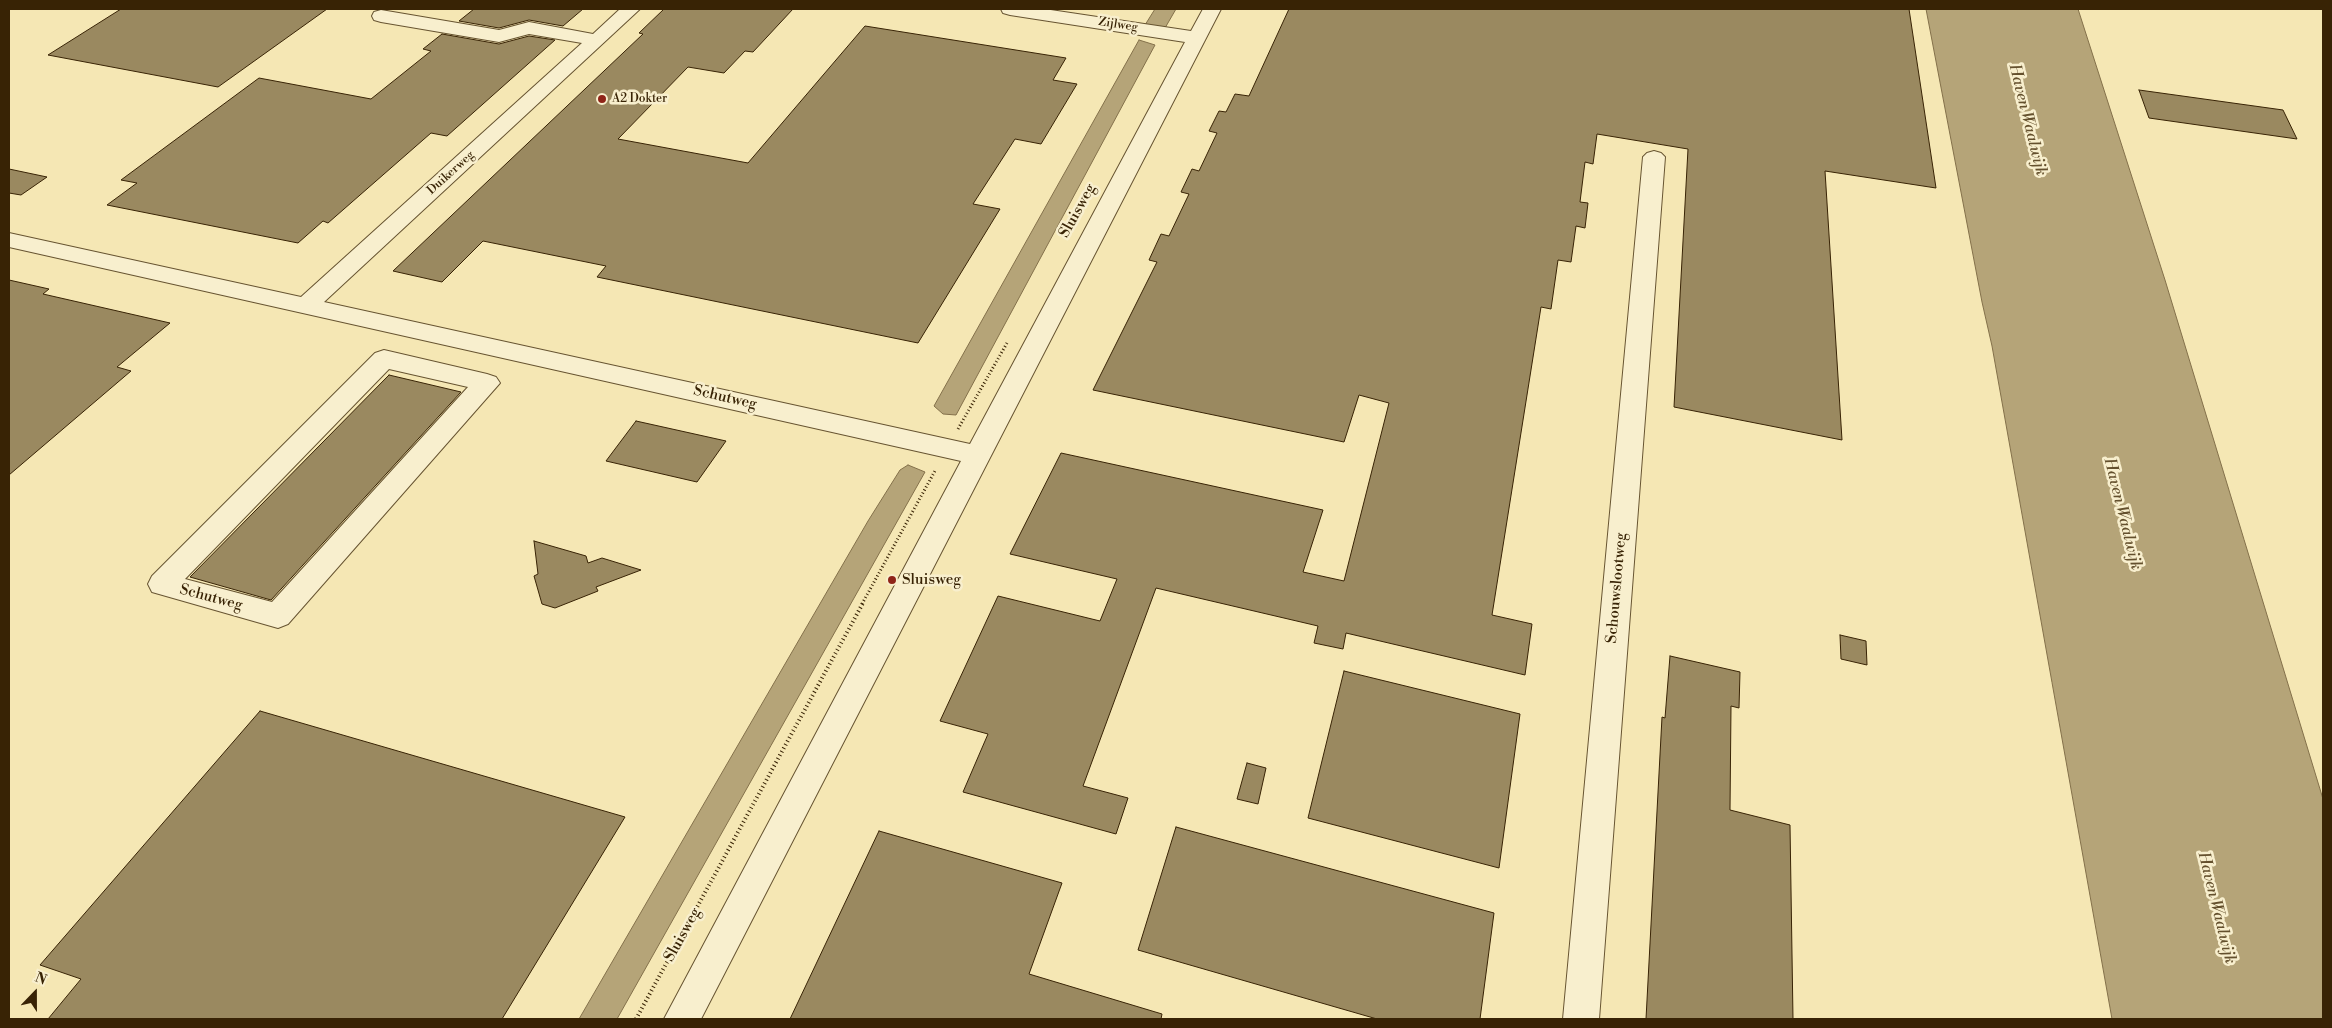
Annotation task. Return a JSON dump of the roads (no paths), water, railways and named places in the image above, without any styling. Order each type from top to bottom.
[{"type":"street","name":"Duikerweg","points":[[306,306],[631,9]]},
{"type":"street","name":"Zijlweg","points":[[1010,9],[1197,38]]},
{"type":"street","name":"Sluisweg","points":[[682,1019],[1212,9]]},
{"type":"street","points":[[381,16],[500,36],[529,28],[597,40]]},
{"type":"street","name":"Schouwslootweg","points":[[1581,1019],[1654,157]]},
{"type":"street","name":"Schutweg","points":[[9,240],[978,455]]},
{"type":"street","points":[[443,372],[471,342]]},
{"type":"street","name":"Schutweg","points":[[384,359],[443,372],[487,382],[278,616],[162,584],[384,359]]},
{"type":"water","points":[[1155,9],[1176,9],[1165,28],[1145,25]]},
{"type":"water","name":"Haven Waalwijk","points":[[1926,9],[2078,9],[2165,280],[2323,799],[2323,1019],[2112,1019],[1992,346]]},
{"type":"water","points":[[1139,40],[1155,45],[956,415],[943,414],[934,406]]},
{"type":"water","points":[[908,465],[925,472],[617,1019],[579,1019],[868,521],[900,470]]},
{"type":"place","name":"A2 Dokter","points":[[602,99]]},
{"type":"place","name":"Sluisweg","points":[[892,580]]}]
